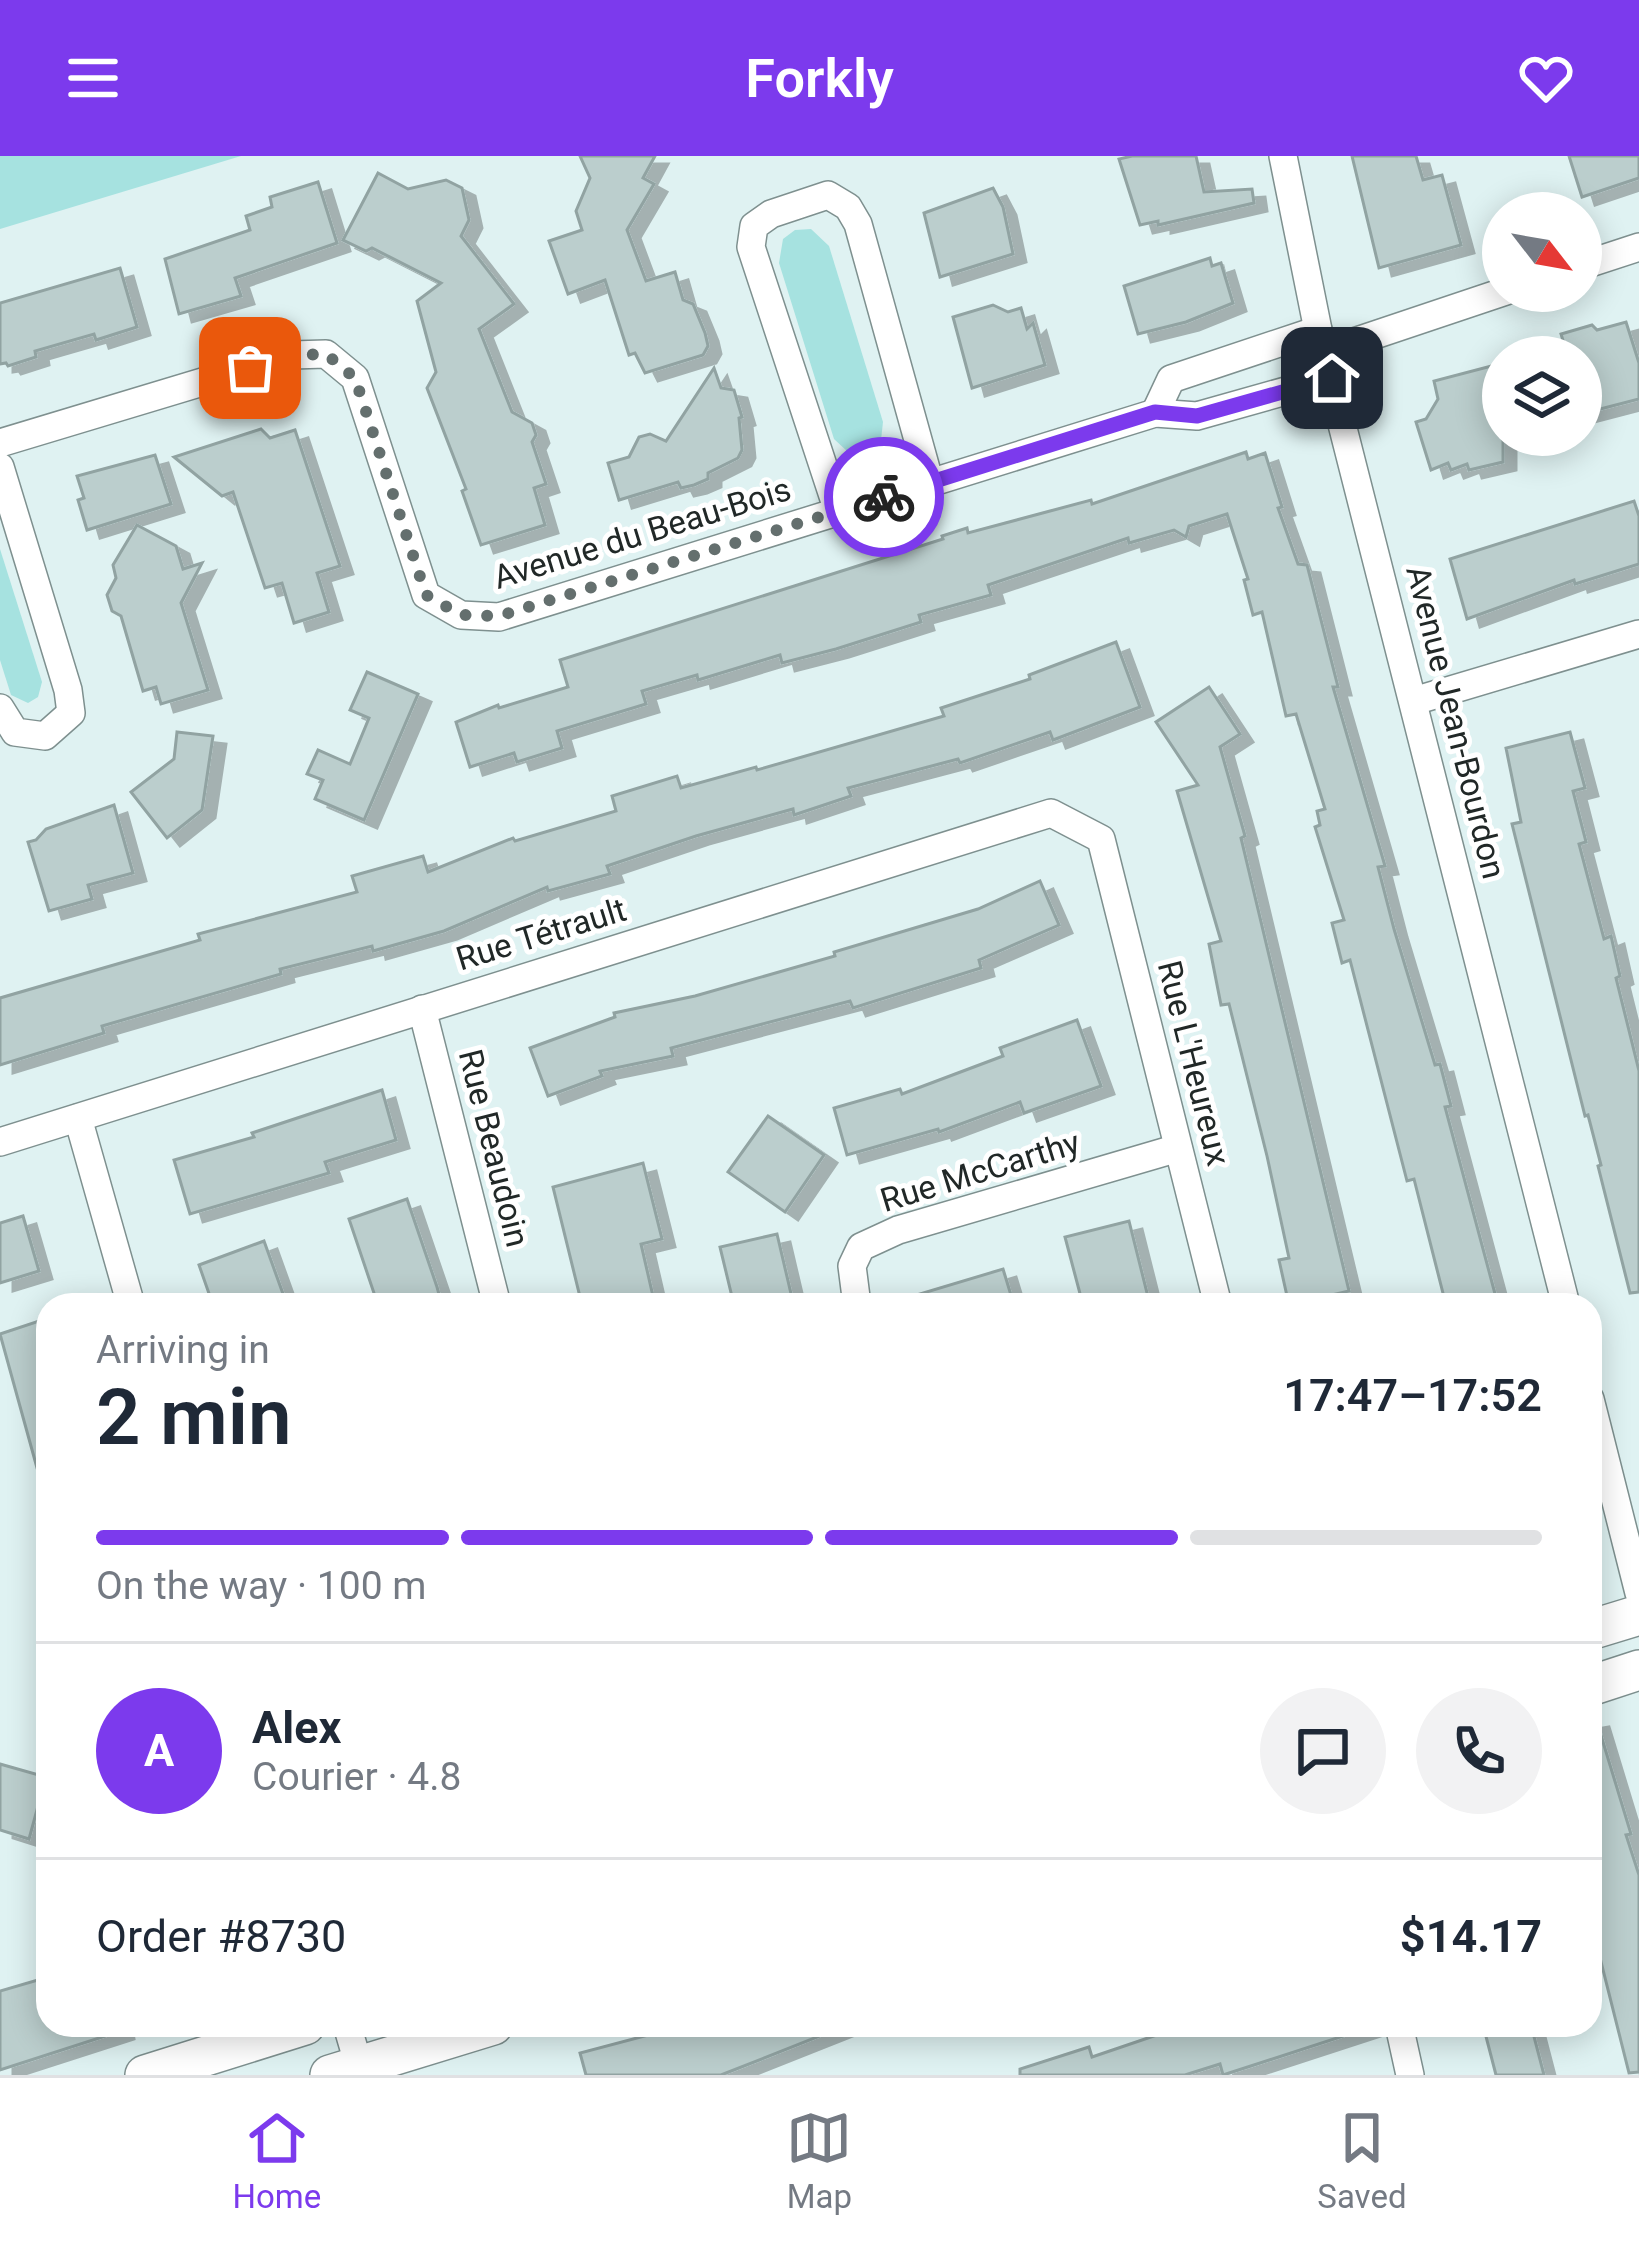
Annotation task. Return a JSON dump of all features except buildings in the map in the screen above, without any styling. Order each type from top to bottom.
[{"type":"street","name":"Avenue Jean-Bourdon","points":[[1283,156],[1325,353],[1563,1293]]},
{"type":"street","name":"Avenue du Beau-Bois","points":[[838,511],[751,247],[754,226],[771,214],[828,195],[848,207],[858,224],[930,483]]},
{"type":"street","points":[[1602,259],[1639,247]]},
{"type":"street","name":"Avenue du Beau-Bois","points":[[0,443],[292,355],[326,354],[355,378],[426,595],[461,615],[499,616],[1155,412],[1197,416],[1325,353],[1482,300]]},
{"type":"street","name":"Avenue du Beau-Bois","points":[[1155,412],[1171,379],[1325,353]]},
{"type":"street","points":[[0,467],[68,690],[70,713],[45,736],[14,732],[0,708]]},
{"type":"street","points":[[1414,701],[1639,634]]},
{"type":"street","name":"Rue Tétrault","points":[[0,1142],[1051,813],[1100,838]]},
{"type":"street","name":"Rue L'Heureux","points":[[1100,838],[1215,1293]]},
{"type":"street","name":"Rue Beaudoin","points":[[422,1009],[493,1293]]},
{"type":"street","points":[[78,1118],[128,1293]]},
{"type":"street","name":"Rue McCarthy","points":[[856,1293],[853,1266],[861,1246],[1178,1148]]},
{"type":"street","points":[[1602,1447],[1639,1594]]},
{"type":"street","points":[[1602,1626],[1639,1615]]},
{"type":"street","points":[[1602,1682],[1639,1670]]},
{"type":"street","points":[[145,2075],[266,2037]]},
{"type":"street","points":[[346,2037],[345,2071],[454,2037]]},
{"type":"street","points":[[1402,2037],[1410,2075]]},
{"type":"shaded area","points":[[0,156],[241,156],[0,229]]},
{"type":"shaded area","points":[[811,229],[829,246],[883,422],[881,440],[865,452],[848,452],[834,439],[779,263],[783,239],[795,230]]},
{"type":"shaded area","points":[[0,549],[42,682],[38,697],[28,703],[11,695],[0,660]]},
{"type":"way so far","points":[[250,368],[292,355],[326,354],[355,378],[426,595],[461,615],[499,616],[884,497]]},
{"type":"route","points":[[884,497],[1155,412],[1197,416],[1332,378]]}]
